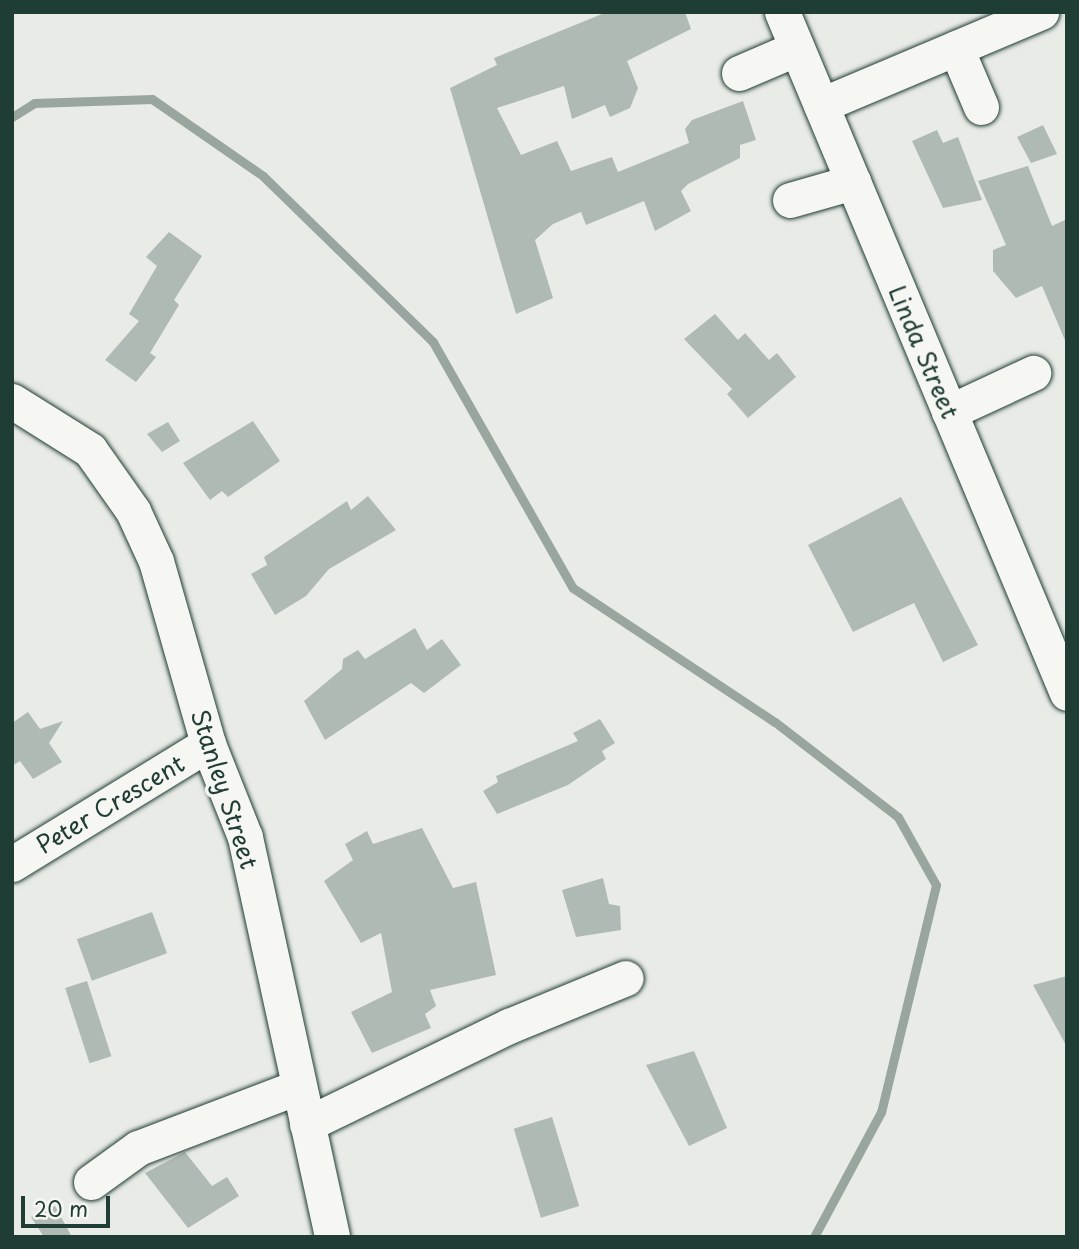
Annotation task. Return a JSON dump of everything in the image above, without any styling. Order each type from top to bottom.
[{"type":"street","name":"Linda Street","points":[[782,12],[949,412],[1053,621],[1067,693]]},
{"type":"street","points":[[821,105],[1041,12]]},
{"type":"street","points":[[739,73],[797,48]]},
{"type":"street","points":[[956,48],[981,107]]},
{"type":"street","points":[[790,200],[853,182]]},
{"type":"street","points":[[949,412],[1033,373]]},
{"type":"street","name":"Stanley Street","points":[[12,401],[90,450],[133,511],[179,628],[208,744],[245,837],[332,1237]]},
{"type":"street","name":"Peter Crescent","points":[[12,864],[208,744]]},
{"type":"street","points":[[307,1124],[509,1026],[626,978]]},
{"type":"street","points":[[91,1182],[138,1148],[298,1087]]},
{"type":"building","points":[[607,12],[685,12],[691,29],[627,61],[638,88],[630,108],[610,117],[605,105],[572,119],[564,86],[497,108],[521,155],[557,141],[571,171],[612,157],[618,172],[689,143],[685,129],[692,120],[743,101],[756,140],[740,145],[740,158],[688,184],[681,191],[691,211],[655,231],[644,201],[586,225],[581,212],[553,224],[535,240],[553,298],[516,314],[450,88],[497,65],[494,58]]},
{"type":"building","points":[[1043,125],[1057,154],[1031,163],[1017,137]]},
{"type":"building","points":[[937,130],[943,143],[958,137],[982,200],[943,208],[912,141]]},
{"type":"building","points":[[1028,166],[1052,226],[1067,219],[1067,345],[1042,286],[1016,298],[993,271],[993,250],[1006,245],[978,181]]},
{"type":"building","points":[[169,232],[202,256],[174,300],[179,305],[150,353],[156,357],[136,382],[105,360],[139,321],[129,314],[157,266],[146,257]]},
{"type":"building","points":[[715,314],[738,340],[745,333],[769,360],[777,353],[796,377],[748,418],[727,394],[732,389],[684,339]]},
{"type":"building","points":[[253,421],[280,461],[228,497],[222,491],[210,500],[183,463]]},
{"type":"building","points":[[168,422],[180,441],[162,452],[147,434]]},
{"type":"building","points":[[368,496],[396,530],[329,569],[306,596],[275,615],[251,574],[267,565],[264,557],[347,501],[351,510]]},
{"type":"building","points":[[901,497],[978,645],[943,662],[914,603],[853,632],[808,545]]},
{"type":"building","points":[[415,628],[427,650],[442,639],[461,665],[424,693],[411,683],[325,740],[304,701],[342,669],[343,659],[358,650],[365,659]]},
{"type":"building","points":[[28,712],[40,729],[63,721],[49,743],[62,762],[33,779],[20,761],[12,766],[12,723]]},
{"type":"building","points":[[600,719],[615,743],[602,751],[606,759],[568,785],[497,814],[483,791],[498,782],[496,776],[578,741],[573,733]]},
{"type":"building","points":[[422,828],[453,888],[476,882],[496,975],[430,990],[436,1006],[425,1014],[431,1028],[372,1053],[351,1012],[392,992],[381,933],[361,943],[324,881],[353,860],[345,844],[367,831],[373,844]]},
{"type":"building","points":[[603,878],[609,904],[620,906],[621,930],[576,937],[562,890]]},
{"type":"building","points":[[152,912],[167,953],[92,981],[77,939]]},
{"type":"building","points":[[1067,976],[1067,1047],[1033,985]]},
{"type":"building","points":[[87,981],[111,1056],[90,1063],[65,988]]},
{"type":"building","points":[[694,1051],[727,1128],[689,1146],[646,1065]]},
{"type":"building","points":[[552,1117],[579,1206],[541,1218],[514,1129]]},
{"type":"building","points":[[185,1152],[212,1186],[227,1177],[239,1196],[188,1228],[145,1173]]},
{"type":"building","points":[[55,1206],[72,1237],[44,1237],[31,1217]]},
{"type":"waterway","points":[[12,117],[34,103],[152,99],[263,176],[433,342],[573,588],[775,722],[898,817],[936,885],[881,1112],[814,1237]]}]
